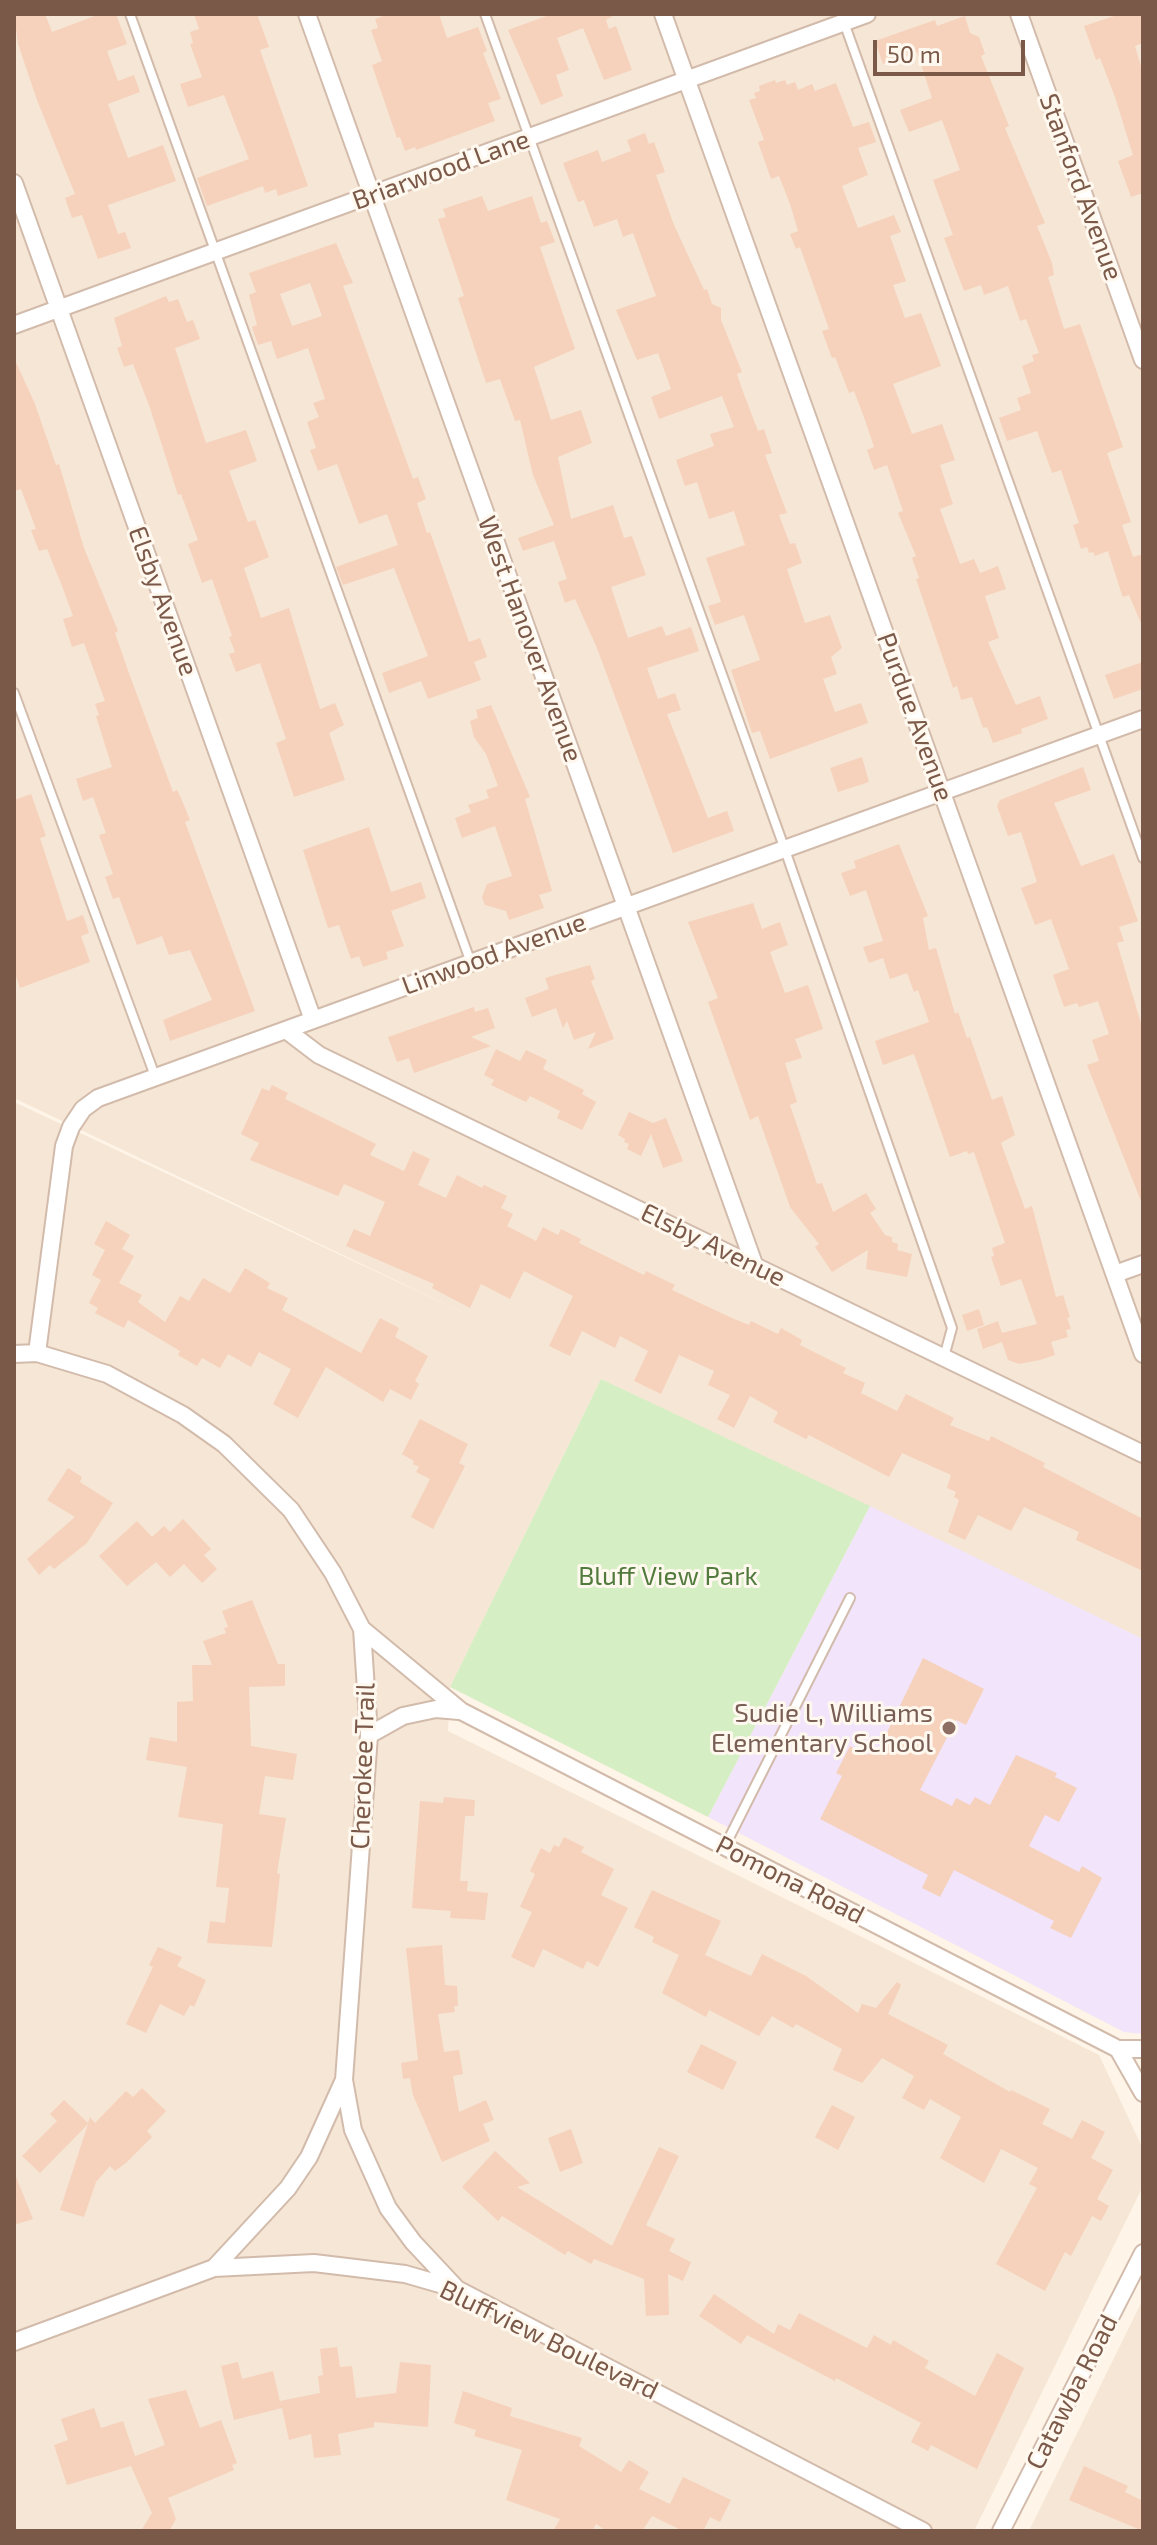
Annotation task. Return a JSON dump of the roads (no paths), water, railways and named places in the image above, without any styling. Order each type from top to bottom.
[{"type":"street","name":"West Hanover Avenue","points":[[307,14],[754,1264]]},
{"type":"street","name":"Purdue Avenue","points":[[663,14],[1143,1354]]},
{"type":"street","name":"Briarwood Lane","points":[[14,325],[529,139],[843,18],[867,14]]},
{"type":"street","name":"Stanford Avenue","points":[[1019,14],[1143,360]]},
{"type":"street","name":"Elsby Avenue","points":[[14,183],[313,1020]]},
{"type":"street","name":"Linwood Avenue","points":[[37,1353],[64,1146],[71,1127],[83,1109],[98,1098],[1143,719]]},
{"type":"street","name":"Elsby Avenue","points":[[286,1030],[319,1055],[1143,1454]]},
{"type":"street","points":[[1115,1274],[1143,1264]]},
{"type":"street","name":"Cherokee Trail","points":[[14,1354],[37,1353],[107,1374],[183,1415],[224,1444],[291,1510],[333,1573],[362,1629],[369,1735],[344,2080],[353,2130],[388,2208],[413,2242],[457,2289]]},
{"type":"street","name":"Pomona Road","points":[[362,1629],[461,1711],[1118,2049],[1143,2049]]},
{"type":"street","name":"Pomona Road","points":[[369,1735],[403,1716],[436,1709],[461,1711]]},
{"type":"street","points":[[1118,2049],[1143,2093]]},
{"type":"street","name":"Cherokee Trail","points":[[214,2268],[288,2188],[309,2157],[344,2080]]},
{"type":"street","name":"Catawba Road","points":[[1001,2531],[1143,2253]]},
{"type":"street","name":"Bluffview Boulevard","points":[[14,2342],[214,2268],[314,2263],[358,2266],[457,2289],[923,2531]]},
{"type":"lane","points":[[130,14],[212,251],[471,963]]},
{"type":"lane","points":[[485,14],[784,847],[952,1328],[944,1357]]},
{"type":"lane","points":[[843,18],[1143,858]]},
{"type":"lane","points":[[14,693],[155,1076]]},
{"type":"lane","points":[[725,1846],[850,1598]]},
{"type":"place","name":"Sudie L, Williams Elementary School","points":[[949,1728]]},
{"type":"park label","name":"Bluff View Park","points":[[668,1576]]}]
